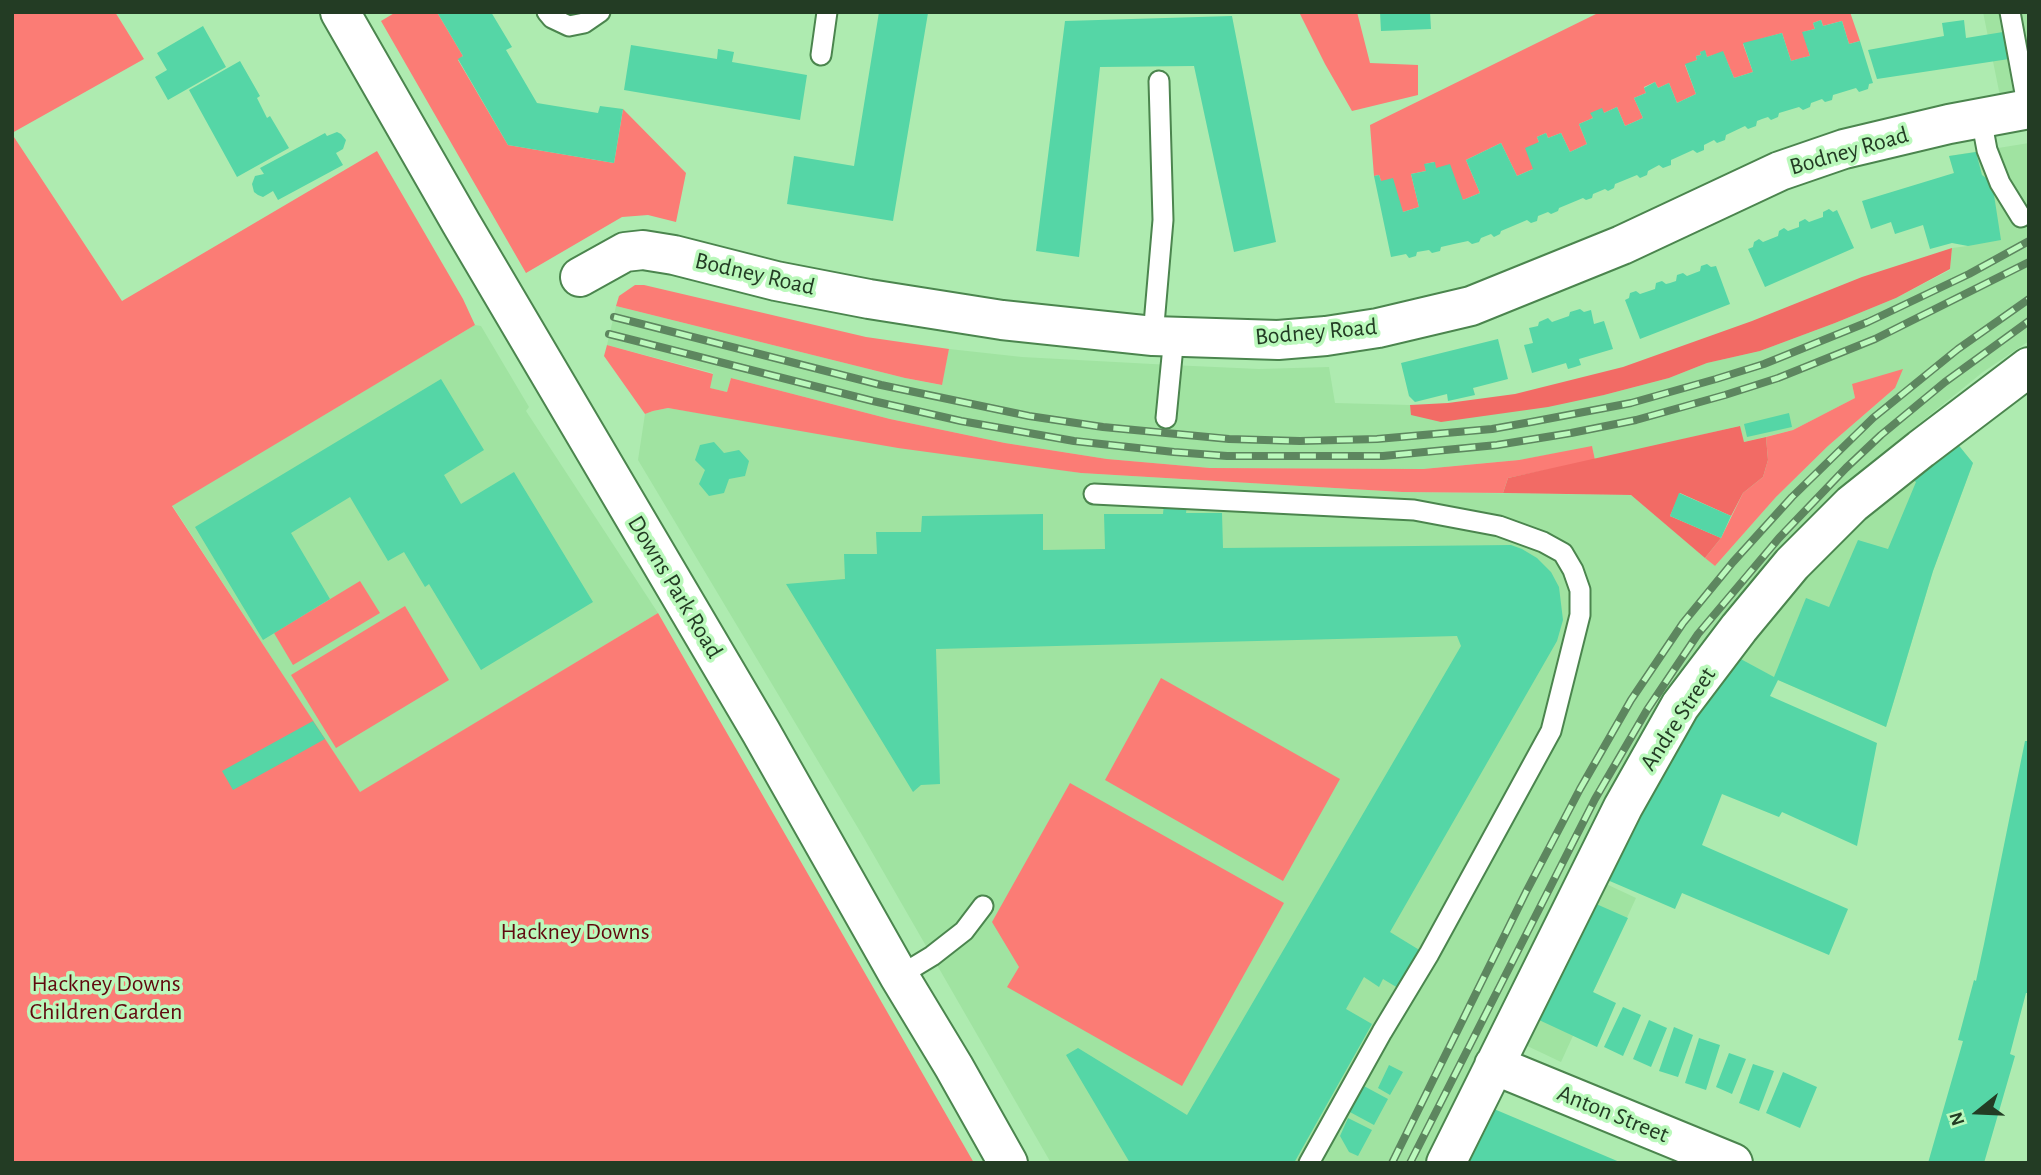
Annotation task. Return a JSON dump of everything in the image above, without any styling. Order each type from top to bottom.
[{"type":"street","name":"Downs Park Road","points":[[348,15],[481,256],[761,732],[1009,1163]]},
{"type":"street","name":"Bodney Road","points":[[580,277],[625,252],[643,250],[776,281],[914,307],[1002,320],[1163,336],[1278,340],[1314,337],[1378,328],[1471,306],[1622,245],[1780,171],[1844,149],[2028,109]]},
{"type":"street","name":"Andre Street","points":[[1446,1163],[1623,807],[1680,706],[1792,564],[1852,504],[2029,367]]},
{"type":"street","name":"Anton Street","points":[[1494,1065],[1733,1163]]},
{"type":"lane","points":[[548,12],[552,18],[569,26],[584,23],[600,12]]},
{"type":"lane","points":[[821,55],[827,12]]},
{"type":"lane","points":[[2010,12],[2028,109]]},
{"type":"lane","points":[[1159,81],[1166,418]]},
{"type":"lane","points":[[1981,118],[1987,150],[2000,183],[2021,217]]},
{"type":"lane","points":[[1094,494],[1414,510],[1499,526],[1543,542],[1563,553],[1580,590],[1580,615],[1551,731],[1429,954],[1309,1163]]},
{"type":"lane","points":[[899,976],[932,956],[964,931],[983,906]]},
{"type":"shaded area","points":[[1983,12],[2029,12],[2029,88],[2000,96]]},
{"type":"shaded area","points":[[2029,143],[2029,341],[1983,372],[1910,431],[1781,554],[1554,907],[1425,1163],[1051,1163],[861,833],[638,460],[645,414],[668,408],[1081,473],[1402,492],[1631,495],[1715,566],[1776,497],[1828,446],[1895,388],[1852,384],[1855,398],[1793,430],[1744,442],[1739,426],[1595,460],[1592,447],[1519,460],[1423,469],[1210,468],[1107,459],[1005,443],[890,419],[731,378],[727,392],[709,388],[713,373],[607,345],[616,306],[941,385],[949,349],[1022,357],[1171,365],[1259,369],[1329,367],[1335,403],[1410,405],[1412,415],[1604,395],[1669,378],[1707,363],[1760,351],[1896,298],[1950,270],[1952,248],[1968,246],[1964,210],[1949,156]]},
{"type":"shaded area","points":[[1952,248],[1950,269],[1896,298],[1760,351],[1707,363],[1669,378],[1548,407],[1441,422],[1411,415],[1410,405],[1515,394],[1623,367],[1752,321],[1862,277]]},
{"type":"shaded area","points":[[475,325],[481,326],[529,407],[526,411],[658,613],[360,793],[172,505]]},
{"type":"shaded area","points":[[1740,426],[1744,442],[1766,437],[1768,460],[1763,477],[1743,493],[1731,516],[1680,493],[1670,516],[1721,538],[1705,558],[1631,495],[1503,493],[1508,478]]},
{"type":"shaded area","points":[[1956,442],[1973,463],[1933,571],[1886,727],[1778,680],[1739,658],[1753,637],[1859,519]]},
{"type":"shaded area","points":[[1604,883],[1636,898],[1561,1062],[1521,1043]]},
{"type":"green space","points":[[12,12],[115,12],[144,59],[12,133]]},
{"type":"green space","points":[[396,12],[437,12],[463,56],[458,60],[508,145],[614,163],[623,109],[686,173],[676,222],[648,215],[622,217],[526,273],[381,21]]},
{"type":"green space","points":[[1299,12],[1357,12],[1370,63],[1418,65],[1418,95],[1352,111]]},
{"type":"green space","points":[[1600,12],[1850,12],[1860,41],[1849,44],[1842,21],[1823,26],[1821,20],[1813,23],[1815,29],[1803,32],[1810,56],[1791,61],[1782,33],[1743,44],[1753,72],[1734,78],[1723,52],[1707,57],[1705,51],[1700,52],[1701,55],[1696,56],[1697,60],[1685,65],[1696,94],[1677,103],[1669,83],[1658,88],[1655,82],[1644,87],[1646,93],[1634,98],[1643,118],[1625,126],[1617,107],[1604,113],[1591,113],[1593,118],[1579,124],[1587,144],[1570,152],[1561,133],[1548,138],[1546,133],[1537,137],[1539,142],[1533,169],[1517,176],[1501,143],[1466,160],[1480,193],[1463,200],[1434,162],[1425,164],[1426,171],[1411,174],[1419,207],[1403,212],[1379,175],[1374,176],[1370,125]]},
{"type":"green space","name":"Hackney Downs","points":[[12,134],[122,301],[377,151],[463,299],[475,325],[172,506],[360,792],[658,613],[974,1163],[12,1163]]},
{"type":"green space","points":[[635,285],[866,337],[949,349],[942,385],[616,306],[619,296]]},
{"type":"green space","points":[[607,345],[713,374],[710,388],[727,392],[731,378],[890,419],[1005,443],[1107,459],[1210,468],[1423,469],[1519,460],[1592,446],[1595,460],[1508,478],[1503,493],[1402,492],[1081,473],[898,448],[668,408],[645,414],[604,356]]},
{"type":"green space","points":[[1903,369],[1895,388],[1828,446],[1776,497],[1715,566],[1705,558],[1721,538],[1743,493],[1763,477],[1768,460],[1766,437],[1793,430],[1855,398],[1852,384]]},
{"type":"green space","points":[[360,581],[380,613],[293,665],[274,633]]},
{"type":"green space","points":[[405,606],[449,680],[336,748],[291,675]]},
{"type":"green space","points":[[1161,678],[1340,779],[1283,881],[1105,780]]},
{"type":"green space","points":[[1070,783],[1284,903],[1182,1086],[1007,987],[1019,967],[992,922]]},
{"type":"building","points":[[437,12],[491,12],[512,47],[506,50],[537,103],[598,113],[600,106],[623,109],[614,163],[508,145],[458,59],[463,56]]},
{"type":"building","points":[[879,12],[928,13],[893,221],[787,204],[794,156],[854,166]]},
{"type":"building","points":[[1380,12],[1430,12],[1431,29],[1381,31]]},
{"type":"building","points":[[1232,16],[1276,242],[1234,252],[1194,66],[1100,67],[1079,257],[1036,251],[1065,21]]},
{"type":"building","points":[[1821,20],[1823,26],[1842,21],[1849,44],[1860,41],[1873,83],[1869,84],[1868,89],[1859,92],[1856,88],[1833,95],[1832,100],[1825,102],[1822,99],[1811,103],[1810,107],[1803,110],[1799,107],[1779,113],[1778,117],[1771,120],[1768,117],[1762,119],[1757,121],[1756,126],[1748,129],[1745,126],[1726,135],[1725,140],[1717,143],[1714,140],[1704,145],[1704,150],[1697,153],[1693,150],[1671,160],[1671,165],[1663,168],[1659,165],[1648,171],[1647,175],[1640,178],[1637,175],[1615,184],[1614,188],[1608,191],[1605,189],[1593,194],[1592,198],[1583,198],[1551,214],[1548,212],[1538,216],[1537,221],[1531,223],[1527,220],[1501,231],[1494,237],[1491,234],[1481,238],[1479,242],[1472,244],[1468,241],[1441,247],[1440,251],[1432,253],[1429,250],[1417,252],[1416,256],[1409,258],[1406,254],[1391,257],[1374,176],[1379,175],[1381,181],[1393,178],[1403,212],[1419,207],[1411,174],[1426,171],[1424,164],[1435,162],[1436,168],[1450,164],[1463,200],[1480,193],[1466,160],[1501,143],[1517,176],[1533,169],[1525,148],[1539,142],[1537,137],[1546,133],[1548,138],[1561,133],[1570,152],[1587,144],[1579,124],[1593,118],[1590,113],[1602,108],[1604,113],[1617,107],[1625,126],[1643,118],[1634,98],[1646,93],[1644,88],[1655,82],[1658,88],[1669,83],[1677,103],[1696,94],[1685,64],[1697,60],[1696,56],[1701,55],[1700,52],[1705,50],[1707,57],[1723,51],[1734,78],[1753,72],[1743,43],[1782,33],[1791,61],[1810,56],[1802,32],[1815,29],[1813,23]]},
{"type":"building","points":[[1964,20],[1966,38],[2003,32],[2009,59],[1877,79],[1868,50],[1944,36],[1942,23]]},
{"type":"building","points":[[203,26],[226,67],[168,100],[155,77],[167,70],[157,53]]},
{"type":"building","points":[[631,45],[717,59],[718,49],[734,52],[732,62],[807,75],[800,120],[624,90]]},
{"type":"building","points":[[240,61],[260,96],[257,98],[267,118],[270,116],[289,148],[237,177],[189,90]]},
{"type":"building","points":[[337,132],[346,140],[343,149],[336,153],[343,165],[278,200],[273,191],[263,197],[254,192],[252,184],[255,176],[264,174],[260,168],[325,133],[327,136]]},
{"type":"building","points":[[1976,152],[1982,175],[1992,182],[2001,240],[1968,246],[1952,243],[1930,249],[1923,225],[1895,234],[1891,222],[1871,229],[1862,201],[1954,173],[1949,156]]},
{"type":"building","points":[[1829,209],[1833,212],[1837,210],[1854,248],[1765,287],[1748,249],[1759,239],[1763,242],[1778,236],[1779,231],[1784,228],[1788,231],[1799,227],[1799,222],[1805,219],[1809,222],[1823,217],[1823,212]]},
{"type":"building","points":[[1701,266],[1716,266],[1730,304],[1640,339],[1625,300],[1630,293],[1636,291],[1640,294],[1655,289],[1656,283],[1676,281],[1677,275],[1683,273],[1687,276],[1700,271]]},
{"type":"building","points":[[1580,309],[1584,312],[1591,310],[1594,324],[1604,321],[1613,349],[1579,359],[1581,365],[1575,367],[1568,369],[1566,363],[1532,373],[1524,345],[1533,343],[1529,328],[1538,326],[1539,322],[1548,318],[1552,322]]},
{"type":"building","points":[[1498,339],[1508,379],[1473,388],[1475,395],[1448,401],[1447,394],[1415,402],[1409,396],[1401,363]]},
{"type":"building","points":[[441,379],[484,450],[444,475],[461,504],[514,472],[593,602],[481,670],[429,584],[425,587],[404,552],[388,561],[350,497],[291,533],[330,599],[263,640],[195,527]]},
{"type":"building","points":[[1789,413],[1792,427],[1747,437],[1744,424]]},
{"type":"building","points":[[714,442],[724,453],[739,450],[749,461],[745,476],[729,479],[724,493],[709,496],[699,484],[705,470],[695,460],[700,445]]},
{"type":"building","points":[[1956,442],[1973,463],[1933,571],[1886,727],[1778,680],[1770,696],[1877,743],[1857,846],[1782,812],[1779,817],[1722,794],[1702,845],[1848,909],[1829,955],[1682,893],[1675,909],[1605,879],[1689,721],[1739,658],[1774,677],[1806,598],[1829,607],[1858,540],[1888,549],[1916,482],[1910,478]]},
{"type":"building","points":[[1679,493],[1731,516],[1721,538],[1670,516]]},
{"type":"building","points":[[1164,503],[1187,505],[1186,513],[1222,513],[1223,548],[1511,545],[1537,558],[1551,572],[1559,587],[1563,620],[1557,641],[1390,932],[1421,951],[1398,988],[1383,979],[1379,987],[1364,977],[1346,1009],[1372,1024],[1294,1163],[1130,1163],[1066,1055],[1078,1048],[1187,1115],[1461,646],[1457,636],[936,649],[940,784],[921,785],[913,792],[786,584],[845,579],[844,554],[877,554],[876,532],[921,532],[922,516],[1043,514],[1043,550],[1105,549],[1104,514],[1163,514]]},
{"type":"building","points":[[313,721],[325,739],[233,790],[222,771]]},
{"type":"building","points":[[2025,741],[2029,741],[2029,993],[2026,993],[2010,1054],[2015,1056],[1984,1163],[1928,1163],[1963,1041],[1958,1040],[1974,980],[1976,981]]},
{"type":"building","points":[[1594,903],[1628,918],[1593,992],[1616,1003],[1597,1047],[1539,1020]]},
{"type":"building","points":[[1623,1007],[1641,1015],[1623,1056],[1604,1047]]},
{"type":"building","points":[[1649,1020],[1667,1028],[1651,1067],[1633,1059]]},
{"type":"building","points":[[1674,1027],[1693,1035],[1678,1077],[1659,1071]]},
{"type":"building","points":[[1699,1038],[1720,1045],[1706,1090],[1685,1083]]},
{"type":"building","points":[[1729,1053],[1746,1059],[1732,1094],[1716,1087]]},
{"type":"building","points":[[1753,1064],[1774,1071],[1759,1111],[1739,1103]]},
{"type":"building","points":[[1389,1065],[1403,1072],[1390,1095],[1378,1088]]},
{"type":"building","points":[[1783,1072],[1817,1087],[1800,1128],[1766,1113]]},
{"type":"building","points":[[1362,1085],[1388,1099],[1374,1125],[1348,1111]]},
{"type":"building","points":[[1494,1109],[1622,1163],[1468,1163]]},
{"type":"building","points":[[1348,1118],[1372,1130],[1358,1156],[1349,1152],[1340,1136]]},
{"type":"railway","points":[[614,317],[881,385],[1029,416],[1103,427],[1229,439],[1377,439],[1492,429],[1631,403],[1716,379],[1764,364],[1868,322],[1969,274],[2029,241]]},
{"type":"railway","points":[[609,334],[873,401],[961,421],[1074,441],[1227,456],[1383,456],[1497,445],[1571,433],[1636,420],[1725,395],[1778,378],[1875,339],[2029,262]]},
{"type":"railway","points":[[1392,1163],[1580,789],[1631,700],[1683,623],[1792,497],[1873,418],[1958,349],[2029,299]]},
{"type":"railway","points":[[1410,1163],[1595,799],[1647,710],[1698,634],[1779,538],[1846,468],[1945,382],[2029,321]]},
{"type":"park label","name":"Hackney Downs Children Garden","points":[[106,998]]}]
